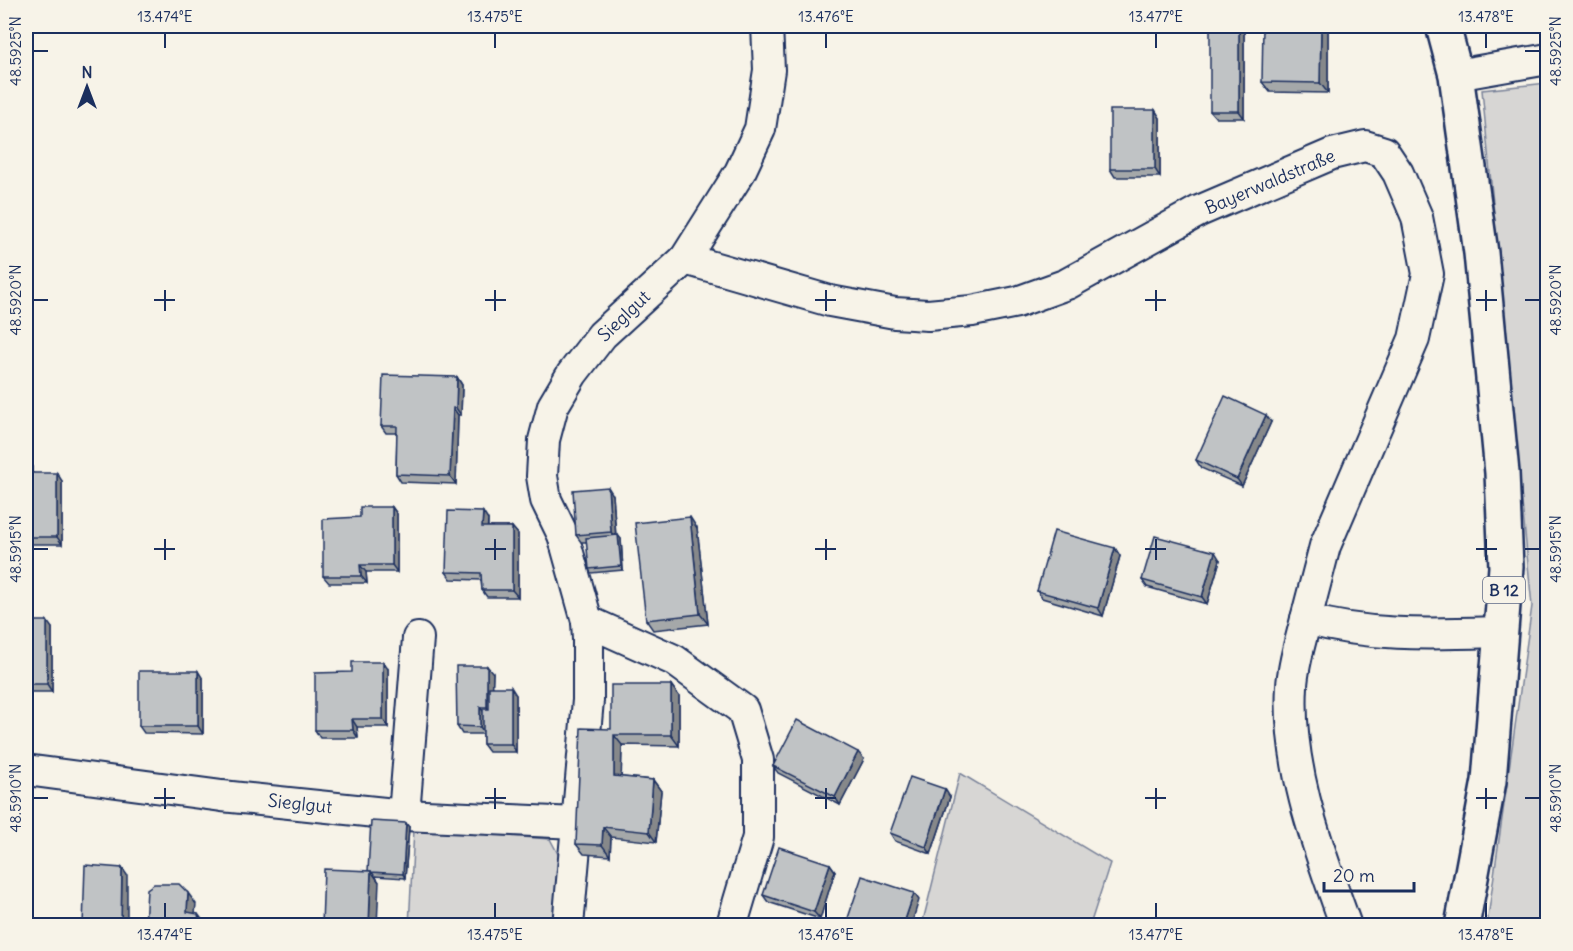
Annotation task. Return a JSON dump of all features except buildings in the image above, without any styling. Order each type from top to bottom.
[{"type":"main road","name":"B 12","points":[[1443,26],[1455,75],[1481,253],[1502,473],[1506,567],[1489,781],[1462,926]]},
{"type":"street","name":"Sieglgut","points":[[568,926],[588,700],[587,621],[563,535],[546,500],[542,476],[544,440],[553,406],[602,335],[685,259],[740,172],[760,129],[769,70],[767,26]]},
{"type":"street","points":[[1455,75],[1548,59]]},
{"type":"street","name":"Bayerwaldstraße","points":[[685,259],[830,301],[895,313],[928,315],[972,311],[1017,302],[1067,284],[1200,212],[1332,154],[1365,146],[1384,152],[1398,173],[1417,217],[1428,274],[1414,339],[1325,546],[1292,685],[1295,753],[1318,848],[1346,926]]},
{"type":"street","points":[[1306,619],[1344,629],[1406,634],[1501,632]]},
{"type":"street","points":[[587,621],[674,660],[743,710],[758,760],[758,837],[732,924]]},
{"type":"street","points":[[404,814],[418,638]]},
{"type":"street","name":"Sieglgut","points":[[26,770],[222,796],[404,814],[576,824]]},
{"type":"shaded area","points":[[1547,83],[1547,925],[1487,925],[1532,606],[1482,90]]},
{"type":"shaded area","points":[[960,773],[1110,863],[1090,925],[922,925]]},
{"type":"shaded area","points":[[414,829],[550,839],[559,856],[553,925],[409,926]]}]
